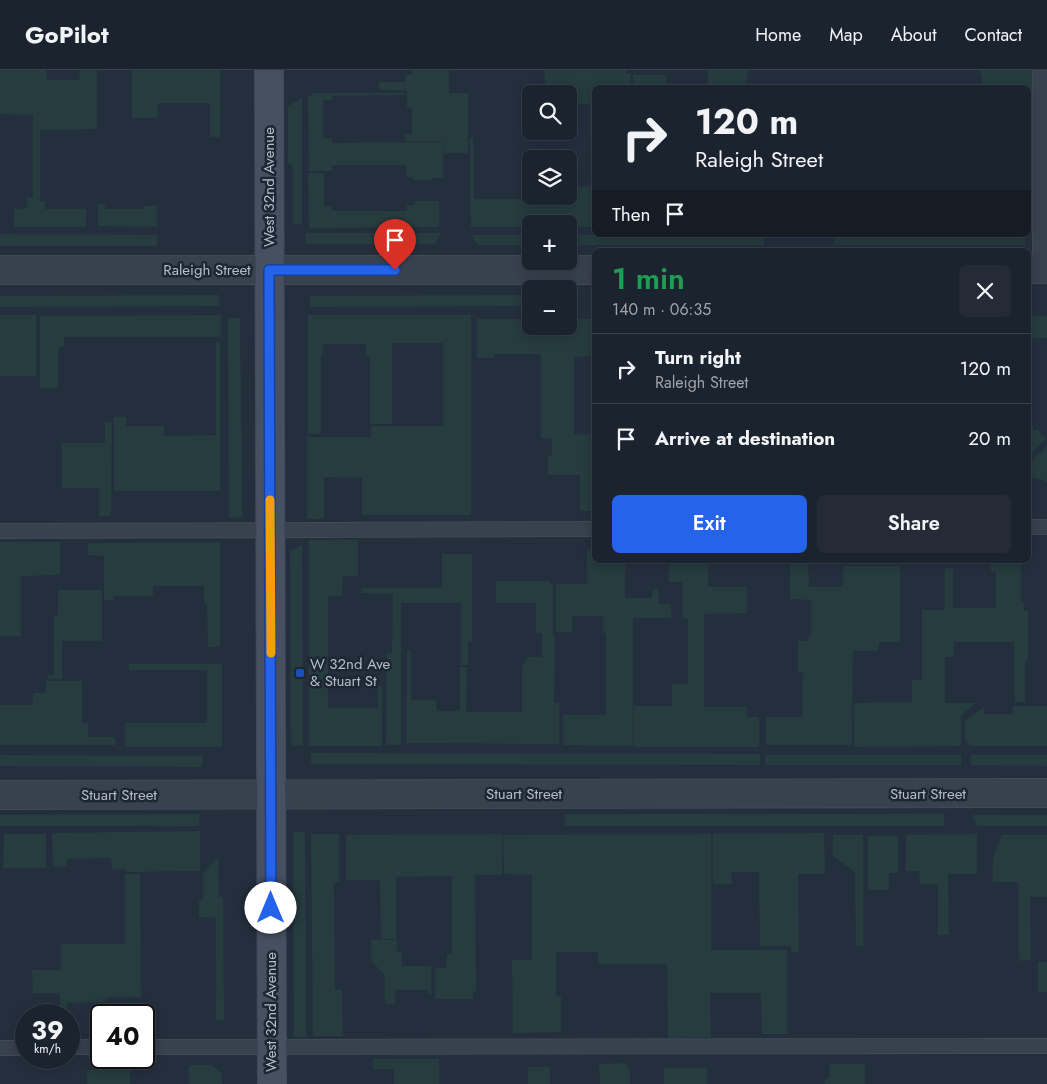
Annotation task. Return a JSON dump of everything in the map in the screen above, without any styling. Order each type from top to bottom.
[{"type":"street","name":"West 32nd Avenue","points":[[269,70],[272,1084]]},
{"type":"street","name":"Raleigh Street","points":[[0,270],[592,270]]},
{"type":"street","name":"Stuart Street","points":[[0,795],[1047,794]]},
{"type":"lane","points":[[1039,269],[1040,70]]},
{"type":"lane","points":[[1031,528],[1047,527]]},
{"type":"lane","points":[[0,531],[592,529]]},
{"type":"lane","points":[[155,1047],[1047,1046]]},
{"type":"lane","points":[[0,1048],[15,1048]]},
{"type":"green space","points":[[0,70],[46,70],[47,80],[79,80],[80,70],[97,70],[97,129],[40,130],[40,201],[45,201],[45,209],[86,209],[86,227],[14,227],[14,209],[27,208],[27,197],[33,197],[33,115],[0,114]]},
{"type":"green space","points":[[132,70],[220,70],[220,137],[210,137],[210,103],[158,103],[157,118],[132,118]]},
{"type":"green space","points":[[412,70],[449,70],[449,93],[468,93],[468,153],[444,153],[443,141],[405,141],[405,134],[412,134],[412,109],[407,108],[407,90],[379,90],[379,82],[406,82],[406,75],[412,75]]},
{"type":"green space","points":[[545,70],[626,70],[626,74],[631,74],[631,85],[592,85],[592,227],[577,227],[577,215],[522,215],[522,227],[471,227],[470,138],[473,138],[474,199],[522,199],[522,205],[577,205],[577,187],[591,186],[590,104],[577,104],[577,85],[545,85]]},
{"type":"green space","points":[[708,70],[747,70],[747,85],[708,85]]},
{"type":"green space","points":[[981,70],[1032,70],[1033,226],[1031,226],[1031,85],[982,85]]},
{"type":"green space","points":[[633,75],[666,75],[667,85],[633,85]]},
{"type":"green space","points":[[312,93],[404,93],[404,95],[332,96],[332,100],[323,100],[323,138],[332,138],[332,143],[443,142],[443,178],[413,180],[413,177],[407,177],[406,165],[332,165],[332,171],[309,171],[308,96],[312,96]]},
{"type":"green space","points":[[302,98],[302,224],[293,224],[293,165],[288,164],[288,106]]},
{"type":"green space","points":[[308,173],[324,173],[324,206],[332,206],[332,211],[407,211],[407,205],[414,205],[415,201],[439,201],[439,227],[309,228]]},
{"type":"green space","points":[[98,204],[105,205],[105,209],[144,209],[144,206],[157,206],[157,227],[98,226]]},
{"type":"green space","points":[[306,233],[442,233],[434,244],[306,244]]},
{"type":"green space","points":[[0,234],[157,235],[157,246],[0,246]]},
{"type":"green space","points":[[471,235],[522,235],[522,245],[478,245]]},
{"type":"green space","points":[[577,235],[592,235],[592,237],[764,237],[764,245],[577,245]]},
{"type":"green space","points":[[834,237],[1025,237],[1025,245],[834,245]]},
{"type":"green space","points":[[219,295],[219,306],[0,307],[0,296]]},
{"type":"green space","points":[[522,295],[522,306],[310,307],[310,296]]},
{"type":"green space","points":[[0,315],[36,315],[36,376],[0,376]]},
{"type":"green space","points":[[221,315],[221,337],[64,337],[64,346],[58,347],[58,388],[40,388],[40,316]]},
{"type":"green space","points":[[308,315],[471,315],[471,515],[362,515],[362,478],[324,477],[324,519],[307,519],[307,437],[371,437],[371,426],[443,426],[443,343],[392,343],[392,424],[370,424],[370,357],[366,356],[366,344],[323,344],[323,354],[321,354],[321,434],[308,434]]},
{"type":"green space","points":[[1031,316],[1047,316],[1047,338],[1031,338]]},
{"type":"green space","points":[[228,318],[240,318],[242,517],[229,518]]},
{"type":"green space","points":[[477,319],[522,319],[522,335],[577,335],[577,319],[592,319],[592,356],[574,357],[574,434],[592,435],[592,511],[580,511],[580,475],[548,475],[548,456],[552,455],[552,439],[541,438],[541,354],[494,354],[494,358],[477,358]]},
{"type":"green space","points":[[216,342],[220,342],[220,491],[114,491],[114,417],[126,417],[126,426],[164,426],[164,436],[216,435]]},
{"type":"green space","points":[[105,422],[112,422],[111,516],[99,516],[99,488],[62,488],[62,443],[105,443]]},
{"type":"green space","points":[[1031,425],[1033,425],[1034,430],[1038,430],[1046,438],[1031,454]]},
{"type":"green space","points":[[1047,446],[1047,483],[1046,481],[1031,477],[1031,461]]},
{"type":"green space","points":[[309,540],[358,540],[358,576],[343,576],[342,596],[328,596],[328,708],[378,708],[378,686],[382,686],[382,746],[309,746]]},
{"type":"green space","points":[[0,542],[60,542],[60,575],[21,576],[21,636],[0,636]]},
{"type":"green space","points":[[220,542],[220,647],[208,647],[207,603],[204,603],[204,586],[153,586],[153,596],[114,596],[113,600],[104,600],[104,556],[88,555],[88,543]]},
{"type":"green space","points":[[302,545],[303,745],[291,746],[290,551]]},
{"type":"green space","points":[[587,549],[592,549],[592,563],[625,563],[625,598],[652,598],[653,589],[658,589],[659,604],[671,604],[671,618],[633,618],[633,746],[563,745],[563,715],[606,715],[606,633],[603,633],[603,616],[572,616],[572,632],[556,632],[556,584],[587,584]]},
{"type":"green space","points":[[442,554],[472,554],[472,642],[468,642],[468,665],[461,665],[461,603],[401,603],[401,745],[386,745],[387,653],[392,653],[393,594],[361,593],[361,588],[442,588]]},
{"type":"green space","points":[[669,563],[708,563],[708,587],[747,587],[747,613],[704,614],[704,707],[747,707],[747,717],[759,717],[759,747],[634,747],[634,706],[672,706],[672,684],[688,684],[688,618],[683,618],[682,582],[669,582]]},
{"type":"green space","points":[[790,563],[808,563],[809,587],[843,587],[843,566],[900,566],[900,642],[879,642],[878,651],[853,651],[852,745],[766,745],[766,717],[802,717],[803,672],[798,672],[798,641],[807,641],[811,633],[811,600],[790,599]]},
{"type":"green space","points":[[991,563],[1021,563],[1021,602],[1024,603],[1024,611],[1028,611],[1028,661],[1025,661],[1025,702],[1015,702],[1014,642],[954,642],[953,657],[945,657],[945,703],[976,703],[961,715],[961,746],[854,747],[854,703],[912,702],[912,680],[922,680],[922,610],[945,610],[945,568],[953,568],[953,608],[996,608],[996,571],[991,571]]},
{"type":"green space","points":[[496,581],[550,581],[550,585],[553,585],[553,635],[555,636],[554,703],[559,703],[559,744],[406,743],[407,651],[411,651],[411,700],[436,700],[437,711],[460,711],[460,667],[467,667],[466,712],[522,712],[522,667],[528,657],[542,657],[542,633],[536,633],[536,603],[496,603]]},
{"type":"green space","points":[[58,590],[102,590],[102,641],[62,641],[62,679],[48,679],[48,675],[54,675],[54,615],[58,615]]},
{"type":"green space","points":[[129,664],[222,664],[222,747],[125,747],[125,723],[207,723],[207,670],[129,670]]},
{"type":"green space","points":[[46,681],[82,681],[82,723],[88,723],[88,737],[115,737],[115,745],[0,745],[0,705],[33,705],[33,693],[46,693]]},
{"type":"green space","points":[[1013,706],[1047,706],[1047,746],[970,746],[965,739],[965,721],[984,707],[984,714],[1013,714]]},
{"type":"green space","points":[[311,753],[760,754],[760,765],[311,764]]},
{"type":"green space","points":[[0,755],[203,756],[202,767],[0,766]]},
{"type":"green space","points":[[766,755],[961,755],[961,765],[766,765]]},
{"type":"green space","points":[[971,755],[1047,755],[1047,766],[971,765]]},
{"type":"green space","points":[[199,814],[199,826],[0,826],[0,815]]},
{"type":"green space","points":[[565,814],[944,814],[944,826],[565,826]]},
{"type":"green space","points":[[972,815],[1047,815],[1047,826],[977,826]]},
{"type":"green space","points":[[200,831],[200,871],[125,872],[125,869],[112,870],[111,858],[67,859],[66,866],[53,867],[52,833]]},
{"type":"green space","points":[[293,832],[305,832],[306,1037],[294,1037]]},
{"type":"green space","points":[[824,833],[825,874],[798,874],[799,952],[791,952],[791,946],[760,946],[759,872],[731,872],[732,884],[713,884],[713,834]]},
{"type":"green space","points":[[4,834],[46,834],[46,868],[3,868]]},
{"type":"green space","points":[[311,834],[339,834],[339,882],[334,883],[335,990],[342,990],[343,1036],[313,1036]]},
{"type":"green space","points":[[502,834],[502,875],[475,875],[476,991],[473,991],[473,999],[435,999],[435,968],[446,968],[447,954],[452,953],[452,876],[396,877],[396,939],[381,939],[380,880],[346,880],[346,835]]},
{"type":"green space","points":[[711,834],[711,950],[787,950],[787,1034],[762,1034],[761,993],[710,993],[711,1037],[668,1038],[667,964],[598,964],[598,952],[556,952],[556,995],[561,996],[561,1032],[513,1033],[512,960],[532,960],[532,875],[504,874],[503,835]]},
{"type":"green space","points":[[977,834],[977,874],[948,874],[949,935],[938,935],[938,884],[920,884],[919,871],[906,871],[906,835]]},
{"type":"green space","points":[[833,835],[863,835],[863,946],[856,946],[855,872],[833,856]]},
{"type":"green space","points":[[1002,835],[1047,835],[1047,897],[1030,897],[1031,960],[1019,961],[1018,882],[993,882],[993,858]]},
{"type":"green space","points":[[868,836],[898,836],[898,873],[889,873],[889,890],[868,890]]},
{"type":"green space","points":[[218,857],[219,897],[223,897],[224,1020],[216,1020],[216,918],[199,917],[199,900],[203,900],[203,873]]},
{"type":"green space","points":[[125,874],[140,874],[141,997],[106,998],[105,1002],[60,1004],[60,993],[33,993],[32,970],[61,970],[61,944],[125,944]]},
{"type":"green space","points":[[371,940],[397,940],[397,952],[401,952],[402,966],[431,966],[431,994],[428,994],[428,990],[395,990],[395,1004],[385,1004],[385,976],[371,960]]},
{"type":"green space","points":[[1038,962],[1047,962],[1047,992],[1038,992]]},
{"type":"green space","points":[[373,1059],[439,1059],[439,1084],[394,1084],[394,1069],[373,1069]]},
{"type":"green space","points":[[626,1063],[630,1072],[630,1084],[600,1084],[599,1064]]},
{"type":"green space","points":[[830,1064],[865,1064],[865,1084],[825,1084],[825,1079],[829,1078]]},
{"type":"green space","points":[[189,1065],[212,1065],[222,1074],[222,1084],[189,1084]]},
{"type":"green space","points":[[528,1067],[550,1067],[550,1084],[528,1084]]},
{"type":"green space","points":[[664,1068],[707,1068],[707,1084],[664,1084]]},
{"type":"green space","points":[[87,1070],[130,1070],[130,1084],[87,1084]]},
{"type":"slow traffic","points":[[270,500],[271,653]]},
{"type":"place","name":"W 32nd Ave & Stuart St","points":[[300,673]]},
{"type":"route","points":[[271,908],[269,270],[395,270]]}]
